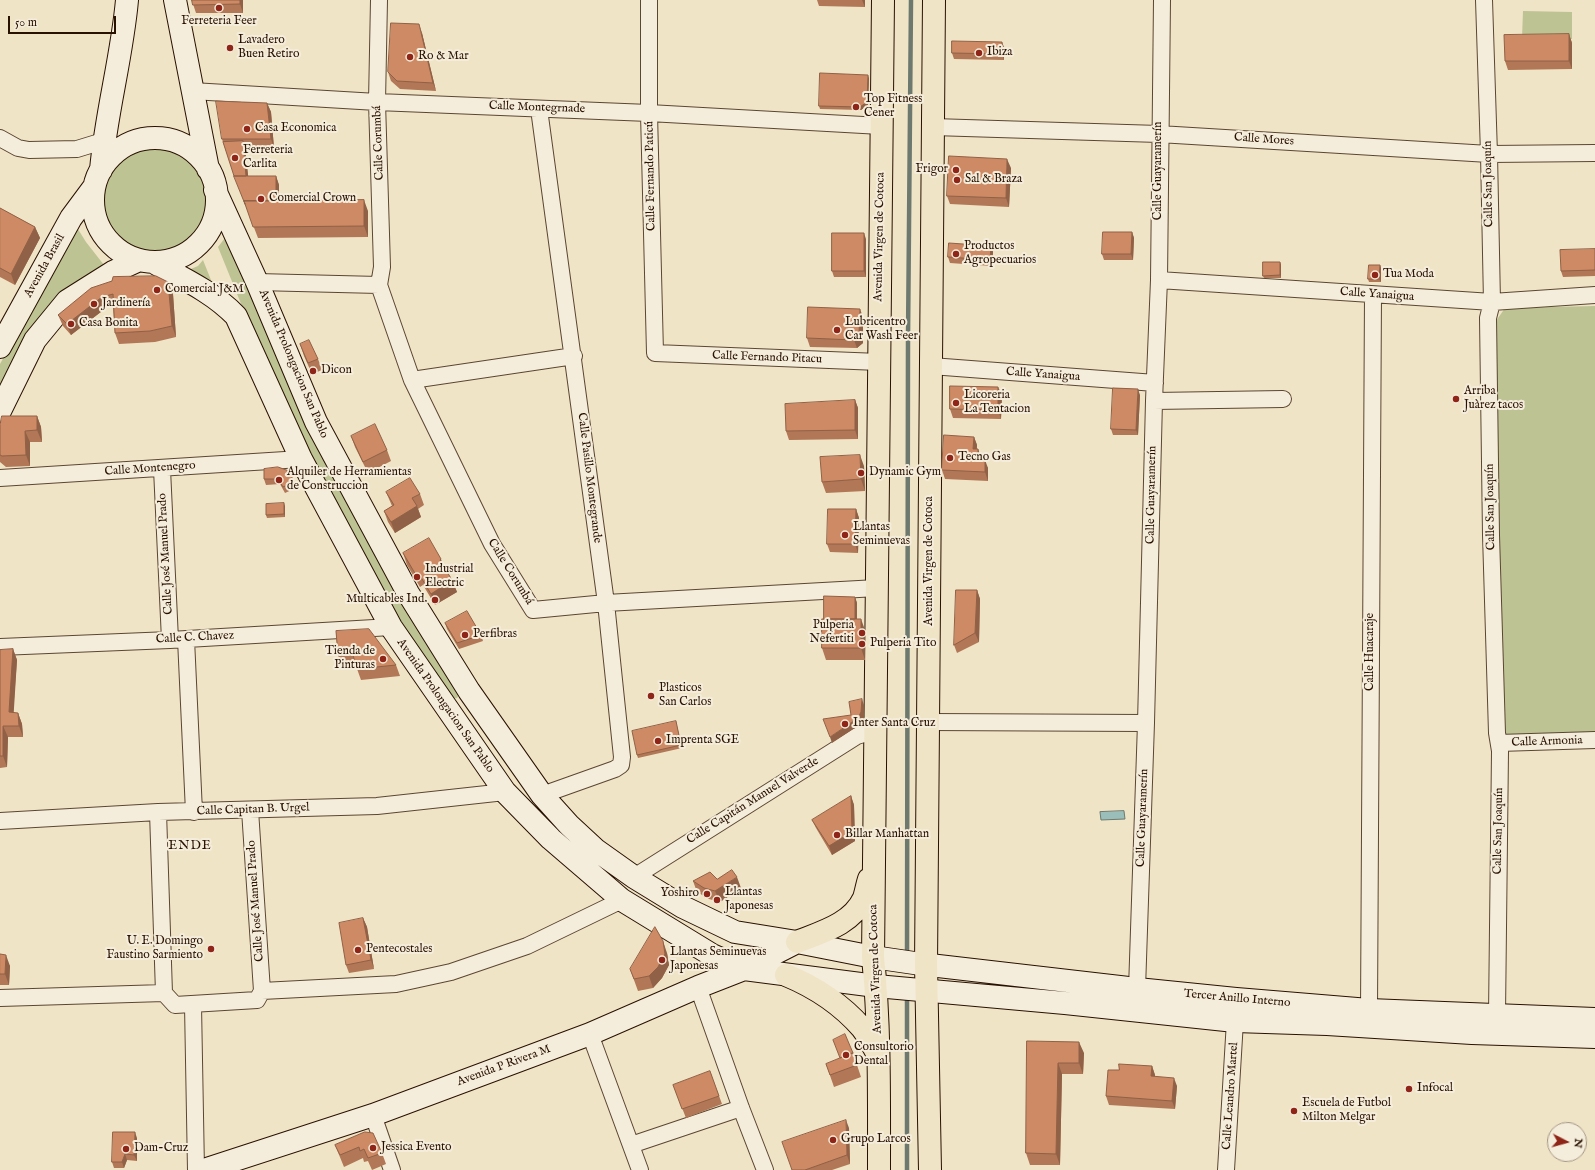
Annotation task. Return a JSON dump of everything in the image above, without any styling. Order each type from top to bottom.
[{"type":"main road","points":[[127,0],[125,28],[103,141],[94,209],[100,230],[109,242],[120,251],[146,261]]},
{"type":"main road","points":[[0,411],[35,340],[67,300],[113,272],[146,261],[167,261],[181,256],[193,249],[203,238],[213,219],[216,205],[215,190],[209,170],[192,91],[175,0]]},
{"type":"main road","name":"Avenida Virgen de Cotoca","points":[[879,1170],[879,986],[874,857],[883,0]]},
{"type":"main road","name":"Avenida Virgen de Cotoca","points":[[930,1170],[923,964],[928,722],[934,0]]},
{"type":"main road","points":[[97,179],[109,159],[119,150],[138,140],[151,138],[172,140],[184,146],[196,154],[209,170]]},
{"type":"main road","name":"Avenida Brasil","points":[[0,347],[71,218],[97,179]]},
{"type":"main road","name":"Avenida Prolongacion San Pablo","points":[[215,190],[258,282],[316,422],[408,593],[468,691],[542,795],[569,825],[596,850],[683,907],[735,932],[797,942],[877,958]]},
{"type":"main road","name":"Avenida Prolongacion San Pablo","points":[[146,261],[206,291],[224,304],[236,316],[300,459],[391,627],[505,792],[551,839],[622,900],[712,956],[744,969],[879,986]]},
{"type":"main road","points":[[446,706],[454,706],[460,703],[466,698],[468,691]]},
{"type":"main road","points":[[461,727],[463,720],[468,714],[483,712]]},
{"type":"main road","points":[[797,942],[841,924],[854,914],[864,898],[874,857]]},
{"type":"main road","name":"Avenida P Rivera M","points":[[204,1170],[373,1115],[590,1034],[698,987],[744,969],[797,942]]},
{"type":"main road","name":"Tercer Anillo Interno","points":[[877,958],[1137,989],[1236,999],[1369,1010],[1595,1019]]},
{"type":"main road","points":[[786,975],[809,984],[840,1006],[862,1029],[879,1057]]},
{"type":"main road","name":"Tercer Anillo Interno","points":[[879,986],[1235,1021],[1327,1024],[1472,1033],[1595,1037]]},
{"type":"main road","points":[[1012,998],[1040,991],[1128,1000],[1134,997],[1137,989]]},
{"type":"main road","points":[[1235,1021],[1237,1015],[1241,1012],[1248,1011],[1327,1016],[1361,1013],[1369,1010]]},
{"type":"main road","points":[[1327,1024],[1384,1018],[1491,1022],[1497,1015],[1500,1019],[1511,1024],[1595,1028]]},
{"type":"street","name":"Calle Corumbá","points":[[379,0],[378,102],[382,267],[379,285],[412,380],[492,544],[533,610],[606,603],[877,588]]},
{"type":"street","name":"Calle Fernando Paticú","points":[[649,0],[649,113],[655,353]]},
{"type":"street","points":[[1162,0],[1173,0]]},
{"type":"street","name":"Calle Guayaramerín","points":[[1137,989],[1146,723],[1154,401],[1159,280],[1159,134],[1162,0]]},
{"type":"street","name":"Calle San Joaquín","points":[[1484,0],[1492,302],[1488,318],[1491,535],[1497,733],[1500,751],[1497,1015]]},
{"type":"street","name":"Calle Montegrnade","points":[[192,91],[378,102],[649,113],[881,126]]},
{"type":"street","name":"Calle Pasillo Montegrande","points":[[539,109],[574,356],[606,603],[622,757],[620,764],[615,769],[542,795]]},
{"type":"street","name":"Calle Mores","points":[[933,127],[1159,134],[1489,154],[1595,153]]},
{"type":"street","points":[[0,138],[18,148],[29,150],[77,149],[103,141]]},
{"type":"street","name":"Calle Yanaigua","points":[[1159,280],[1492,302],[1595,295]]},
{"type":"street","points":[[258,282],[379,285]]},
{"type":"street","name":"Calle Huacaraje","points":[[1369,1010],[1373,295]]},
{"type":"street","name":"Calle Fernando Pitacu","points":[[655,353],[879,362]]},
{"type":"street","points":[[412,380],[574,356]]},
{"type":"street","name":"Calle Yanaigua","points":[[931,366],[1155,383]]},
{"type":"street","points":[[1154,401],[1283,399]]},
{"type":"street","name":"Calle Montenegro","points":[[0,478],[162,469],[300,459]]},
{"type":"street","name":"Calle José Manuel Prado","points":[[162,469],[170,640]]},
{"type":"street","name":"Calle C. Chavez","points":[[0,647],[170,640],[391,627]]},
{"type":"street","points":[[186,639],[194,812]]},
{"type":"street","points":[[928,722],[1146,723]]},
{"type":"street","name":"Calle Capitán Manuel Valverde","points":[[634,876],[857,736],[867,732],[875,732]]},
{"type":"street","name":"Calle Armonia","points":[[1499,743],[1595,740]]},
{"type":"street","name":"Calle Capitan B. Urgel","points":[[0,821],[158,812],[377,806],[505,792]]},
{"type":"street","name":"Calle José Manuel Prado","points":[[250,810],[262,991]]},
{"type":"street","points":[[158,812],[164,993],[175,1006],[257,1000],[262,991],[396,984],[451,972],[527,946],[622,900]]},
{"type":"street","points":[[698,987],[741,1108],[765,1170]]},
{"type":"street","points":[[0,998],[164,993]]},
{"type":"street","points":[[193,1005],[196,1170]]},
{"type":"street","name":"Calle Leandro Martel","points":[[1226,1170],[1235,1021]]},
{"type":"street","points":[[590,1034],[640,1170]]},
{"type":"street","points":[[631,1145],[741,1108]]},
{"type":"street","points":[[373,1115],[392,1170]]},
{"type":"green space","points":[[1523,11],[1572,12],[1572,39],[1522,38]]},
{"type":"green space","points":[[155,148],[175,152],[184,156],[192,163],[199,171],[203,180],[207,200],[203,220],[199,229],[192,237],[184,244],[175,248],[155,252],[135,248],[126,244],[118,237],[111,229],[107,220],[103,200],[107,180],[111,171],[118,163],[126,156],[135,152]]},
{"type":"green space","points":[[76,226],[86,242],[104,265],[65,289],[44,311],[27,336],[0,391],[0,364]]},
{"type":"green space","points":[[228,234],[322,455],[378,560],[459,695],[457,698],[453,699],[448,696],[392,607],[302,445],[248,321],[218,247]]},
{"type":"green space","points":[[203,260],[213,285],[186,271],[198,266]]},
{"type":"green space","points":[[1595,306],[1595,734],[1505,738],[1500,733],[1496,321],[1505,308]]},
{"type":"water","points":[[1124,811],[1125,819],[1101,820],[1100,812]]},
{"type":"building","points":[[192,0],[240,0],[240,4],[193,5]]},
{"type":"building","name":"Ro & Mar","points":[[391,23],[419,24],[433,83],[397,81],[388,72]]},
{"type":"building","points":[[1569,34],[1569,61],[1505,61],[1504,35]]},
{"type":"building","points":[[952,41],[1002,42],[1002,54],[952,53]]},
{"type":"building","points":[[820,73],[868,75],[867,102],[860,107],[819,106]]},
{"type":"building","name":"Casa Economica","points":[[216,101],[267,103],[271,139],[222,139]]},
{"type":"building","points":[[243,141],[246,176],[234,176],[223,142]]},
{"type":"building","points":[[949,156],[1007,159],[1006,198],[947,196]]},
{"type":"building","points":[[234,176],[276,176],[276,201],[244,201],[245,204]]},
{"type":"building","points":[[364,200],[364,226],[253,227],[244,201]]},
{"type":"building","points":[[0,208],[35,227],[11,274],[0,268]]},
{"type":"building","points":[[1103,232],[1132,232],[1131,254],[1102,254]]},
{"type":"building","points":[[832,233],[864,233],[864,271],[832,271]]},
{"type":"building","points":[[949,243],[991,246],[990,260],[948,257]]},
{"type":"building","points":[[1595,249],[1595,270],[1561,271],[1560,250]]},
{"type":"building","points":[[1263,262],[1280,262],[1280,275],[1263,276]]},
{"type":"building","name":"Tua Moda","points":[[1369,265],[1380,265],[1379,279],[1368,279]]},
{"type":"building","points":[[156,276],[168,282],[172,326],[150,331],[115,333],[113,294],[102,297],[67,324],[58,315],[91,288],[112,281],[113,277]]},
{"type":"building","name":"Lubricentro Car Wash Feer","points":[[808,307],[860,309],[859,334],[854,340],[807,338]]},
{"type":"building","points":[[309,340],[318,359],[308,363],[300,344]]},
{"type":"building","points":[[950,386],[998,387],[998,410],[950,409]]},
{"type":"building","points":[[1113,388],[1138,389],[1136,430],[1111,429]]},
{"type":"building","points":[[855,400],[855,430],[786,431],[785,404]]},
{"type":"building","points":[[2,416],[37,416],[37,430],[25,431],[26,455],[0,455],[0,425]]},
{"type":"building","points":[[375,424],[387,450],[363,462],[351,436]]},
{"type":"building","points":[[944,435],[974,437],[973,449],[978,449],[978,459],[985,460],[985,472],[942,470]]},
{"type":"building","points":[[860,455],[861,479],[822,482],[820,457]]},
{"type":"building","points":[[278,467],[289,471],[294,482],[283,487],[278,479],[264,479],[264,469]]},
{"type":"building","points":[[410,478],[420,494],[412,498],[417,506],[391,522],[384,511],[394,505],[386,492]]},
{"type":"building","name":"Alquiler de Herramientas de Construccion","points":[[284,503],[284,514],[266,515],[266,504]]},
{"type":"building","name":"Llantas Seminuevas","points":[[828,509],[856,509],[855,544],[827,544]]},
{"type":"building","points":[[429,538],[452,580],[431,594],[419,574],[416,575],[403,553]]},
{"type":"building","points":[[956,590],[977,590],[975,633],[954,645]]},
{"type":"building","points":[[824,596],[855,597],[855,619],[824,619]]},
{"type":"building","name":"Perfibras","points":[[467,611],[481,635],[457,643],[445,623]]},
{"type":"building","points":[[822,619],[861,619],[861,648],[822,648]]},
{"type":"building","points":[[369,629],[396,665],[357,669],[353,655],[338,655],[336,631]]},
{"type":"building","points":[[13,649],[9,712],[18,713],[19,726],[3,726],[3,756],[0,756],[0,650]]},
{"type":"building","points":[[862,699],[861,712],[858,718],[830,737],[823,719],[851,715],[849,702]]},
{"type":"building","name":"Imprenta SGE","points":[[676,721],[681,745],[637,755],[632,731]]},
{"type":"building","name":"Billar Manhattan","points":[[851,796],[852,832],[829,846],[812,820]]},
{"type":"building","points":[[732,870],[737,877],[715,891],[704,888],[693,881],[710,872],[717,879]]},
{"type":"building","name":"Pentecostales","points":[[363,918],[371,960],[346,965],[339,923]]},
{"type":"building","points":[[655,927],[663,941],[665,954],[658,967],[649,976],[634,979],[630,969]]},
{"type":"building","points":[[0,954],[6,955],[5,974],[0,974]]},
{"type":"building","points":[[845,1034],[853,1053],[840,1058],[833,1040]]},
{"type":"building","points":[[1027,1041],[1079,1042],[1079,1063],[1058,1063],[1056,1154],[1026,1153]]},
{"type":"building","points":[[853,1053],[857,1065],[830,1075],[826,1064]]},
{"type":"building","points":[[1119,1064],[1152,1066],[1151,1076],[1174,1078],[1172,1101],[1106,1096],[1108,1070],[1119,1070]]},
{"type":"building","points":[[710,1071],[719,1096],[682,1109],[673,1085]]},
{"type":"building","name":"Grupo Larcos","points":[[846,1120],[847,1155],[805,1170],[792,1170],[782,1142]]},
{"type":"building","name":"Dam-Cruz","points":[[113,1132],[135,1132],[134,1155],[125,1154],[122,1162],[112,1162]]},
{"type":"building","points":[[365,1132],[373,1133],[382,1153],[368,1158],[364,1149],[360,1151],[359,1147],[340,1155],[335,1145]]},
{"type":"waterway","points":[[907,956],[908,339],[911,0]]},
{"type":"waterway","points":[[907,994],[907,1170]]},
{"type":"place","name":"Ferreteria Feer","points":[[219,8]]},
{"type":"place","name":"Lavadero Buen Retiro","points":[[230,48]]},
{"type":"place","name":"Ibiza","points":[[979,53]]},
{"type":"place","name":"Ro & Mar","points":[[410,57]]},
{"type":"place","name":"Top Fitness Cener","points":[[856,107]]},
{"type":"place","name":"Casa Economica","points":[[247,129]]},
{"type":"place","name":"Ferreteria Carlita","points":[[235,158]]},
{"type":"place","name":"Frigor","points":[[956,170]]},
{"type":"place","name":"Sal & Braza","points":[[957,180]]},
{"type":"place","name":"Comercial Crown","points":[[261,199]]},
{"type":"place","name":"Productos Agropecuarios","points":[[956,254]]},
{"type":"place","name":"Tua Moda","points":[[1375,275]]},
{"type":"place","name":"Comercial J&M","points":[[157,290]]},
{"type":"place","name":"Jardinería","points":[[94,304]]},
{"type":"place","name":"Casa Bonita","points":[[71,324]]},
{"type":"place","name":"Lubricentro Car Wash Feer","points":[[837,330]]},
{"type":"place","name":"Dicon","points":[[313,371]]},
{"type":"place","name":"Arriba Juàrez tacos","points":[[1456,399]]},
{"type":"place","name":"Licoreria La Tentacion","points":[[956,403]]},
{"type":"place","name":"Tecno Gas","points":[[950,458]]},
{"type":"place","name":"Dynamic Gym","points":[[861,473]]},
{"type":"place","name":"Alquiler de Herramientas de Construccion","points":[[279,480]]},
{"type":"place","name":"Llantas Seminuevas","points":[[845,535]]},
{"type":"place","name":"Industrial Electric","points":[[417,577]]},
{"type":"place","name":"Multicables Ind.","points":[[435,600]]},
{"type":"place","name":"Pulperia Nefertiti","points":[[862,633]]},
{"type":"place","name":"Perfibras","points":[[465,635]]},
{"type":"place","name":"Pulperia Tito","points":[[862,644]]},
{"type":"place","name":"Tienda de Pinturas","points":[[383,659]]},
{"type":"place","name":"Plasticos San Carlos","points":[[651,696]]},
{"type":"place","name":"Inter Santa Cruz","points":[[845,724]]},
{"type":"place","name":"Imprenta SGE","points":[[658,741]]},
{"type":"place","name":"Billar Manhattan","points":[[837,835]]},
{"type":"place","name":"Yoshiro","points":[[707,894]]},
{"type":"place","name":"Llantas Japonesas","points":[[717,900]]},
{"type":"place","name":"U. E. Domingo Faustino Sarmiento","points":[[211,949]]},
{"type":"place","name":"Pentecostales","points":[[358,950]]},
{"type":"place","name":"Llantas Seminuevas Japonesas","points":[[662,960]]},
{"type":"place","name":"Consultorio Dental","points":[[846,1055]]},
{"type":"place","name":"Infocal","points":[[1409,1089]]},
{"type":"place","name":"Escuela de Futbol Milton Melgar","points":[[1294,1111]]},
{"type":"place","name":"Grupo Larcos","points":[[833,1140]]},
{"type":"place","name":"Jessica Evento","points":[[373,1148]]},
{"type":"place","name":"Dam-Cruz","points":[[126,1149]]},
{"type":"district","name":"ENDE","points":[[190,846]]}]
